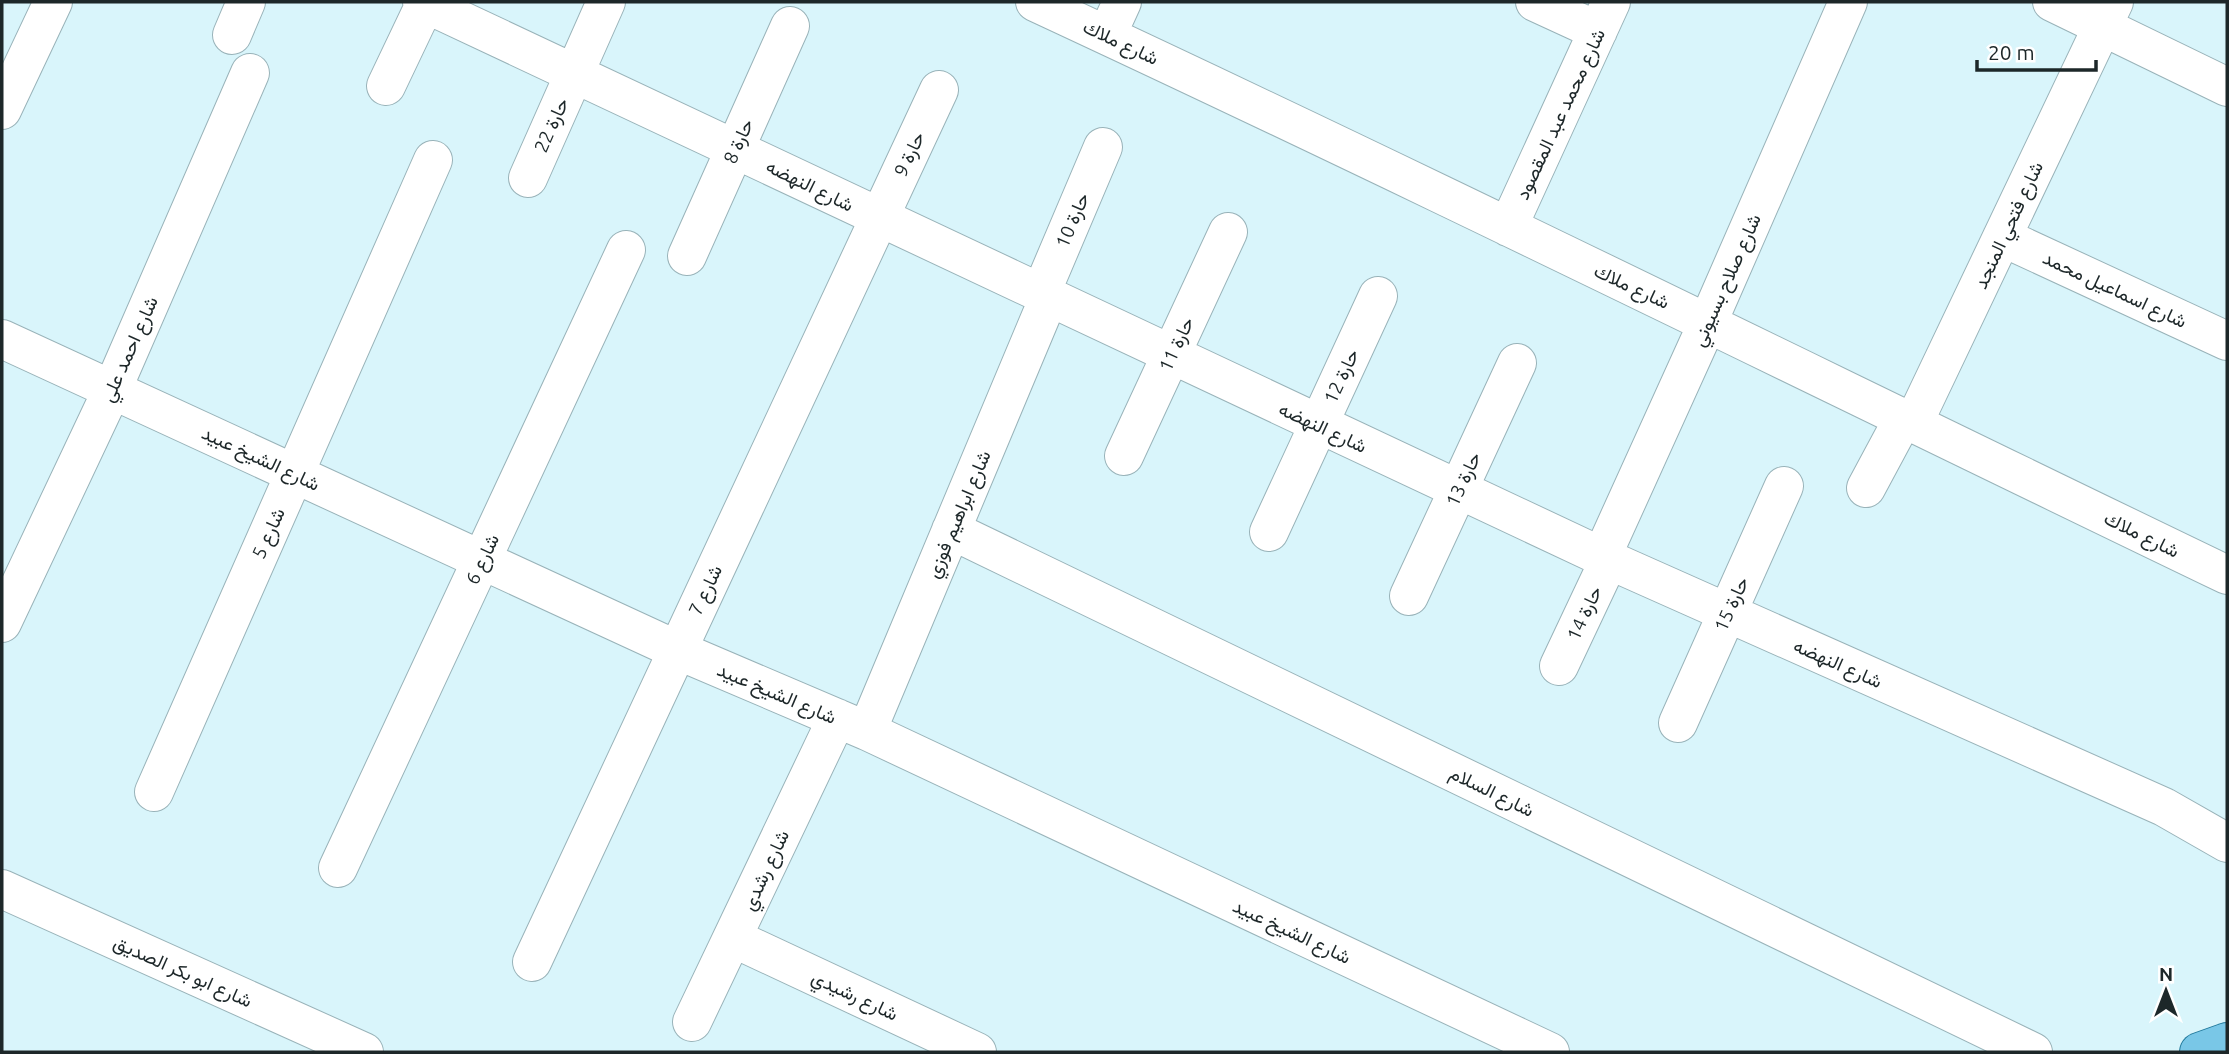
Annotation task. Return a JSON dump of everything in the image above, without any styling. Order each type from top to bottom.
[{"type":"main road","points":[[2199,1052],[2227,1042]]},
{"type":"street","points":[[2,110],[53,2]]},
{"type":"street","points":[[386,86],[424,2]]},
{"type":"street","name":"شارع النهضه","points":[[424,2],[1458,490],[1727,614],[2164,807],[2227,843]]},
{"type":"street","name":"حارة 22","points":[[528,178],[606,2]]},
{"type":"street","name":"شارع ملاك","points":[[1035,2],[1115,19],[1508,227],[2227,575]]},
{"type":"street","points":[[1535,2],[1605,16]]},
{"type":"street","name":"شارع صلاح بسيوني","points":[[1606,558],[1848,2]]},
{"type":"street","points":[[2052,2],[2108,14],[2227,87]]},
{"type":"street","name":"شارع فتحي المنجد","points":[[1866,488],[1908,421],[2002,237],[2108,14]]},
{"type":"street","name":"شارع محمد عبد المقصود","points":[[1508,227],[1605,16]]},
{"type":"street","name":"حارة 8","points":[[687,256],[790,26]]},
{"type":"street","name":"شارع احمد علي","points":[[2,623],[112,390],[250,73]]},
{"type":"street","name":"حارة 9","points":[[878,218],[939,90]]},
{"type":"street","name":"حارة 10","points":[[1045,295],[1103,148]]},
{"type":"street","name":"شارع 5","points":[[154,792],[433,160]]},
{"type":"street","name":"شارع 7","points":[[532,962],[878,218]]},
{"type":"street","name":"حارة 11","points":[[1124,456],[1228,232]]},
{"type":"street","name":"شارع اسماعيل محمد","points":[[2002,237],[2227,341]]},
{"type":"street","name":"شارع 6","points":[[338,868],[626,250]]},
{"type":"street","name":"شارع ابراهيم فوزي","points":[[852,724],[951,530],[1045,295]]},
{"type":"street","name":"حارة 12","points":[[1269,532],[1378,296]]},
{"type":"street","name":"شارع الشيخ عبيد","points":[[2,339],[677,650],[852,724],[1550,1052]]},
{"type":"street","name":"حارة 13","points":[[1409,596],[1517,363]]},
{"type":"street","name":"حارة 15","points":[[1678,723],[1784,486]]},
{"type":"street","name":"شارع السلام","points":[[951,530],[2033,1052]]},
{"type":"street","name":"حارة 14","points":[[1559,666],[1606,558]]},
{"type":"street","name":"شارع رشدي","points":[[692,1022],[733,938],[852,724]]},
{"type":"street","name":"شارع ابو بكر الصديق","points":[[2,889],[364,1052]]},
{"type":"street","name":"شارع رشيدي","points":[[733,938],[977,1052]]}]
